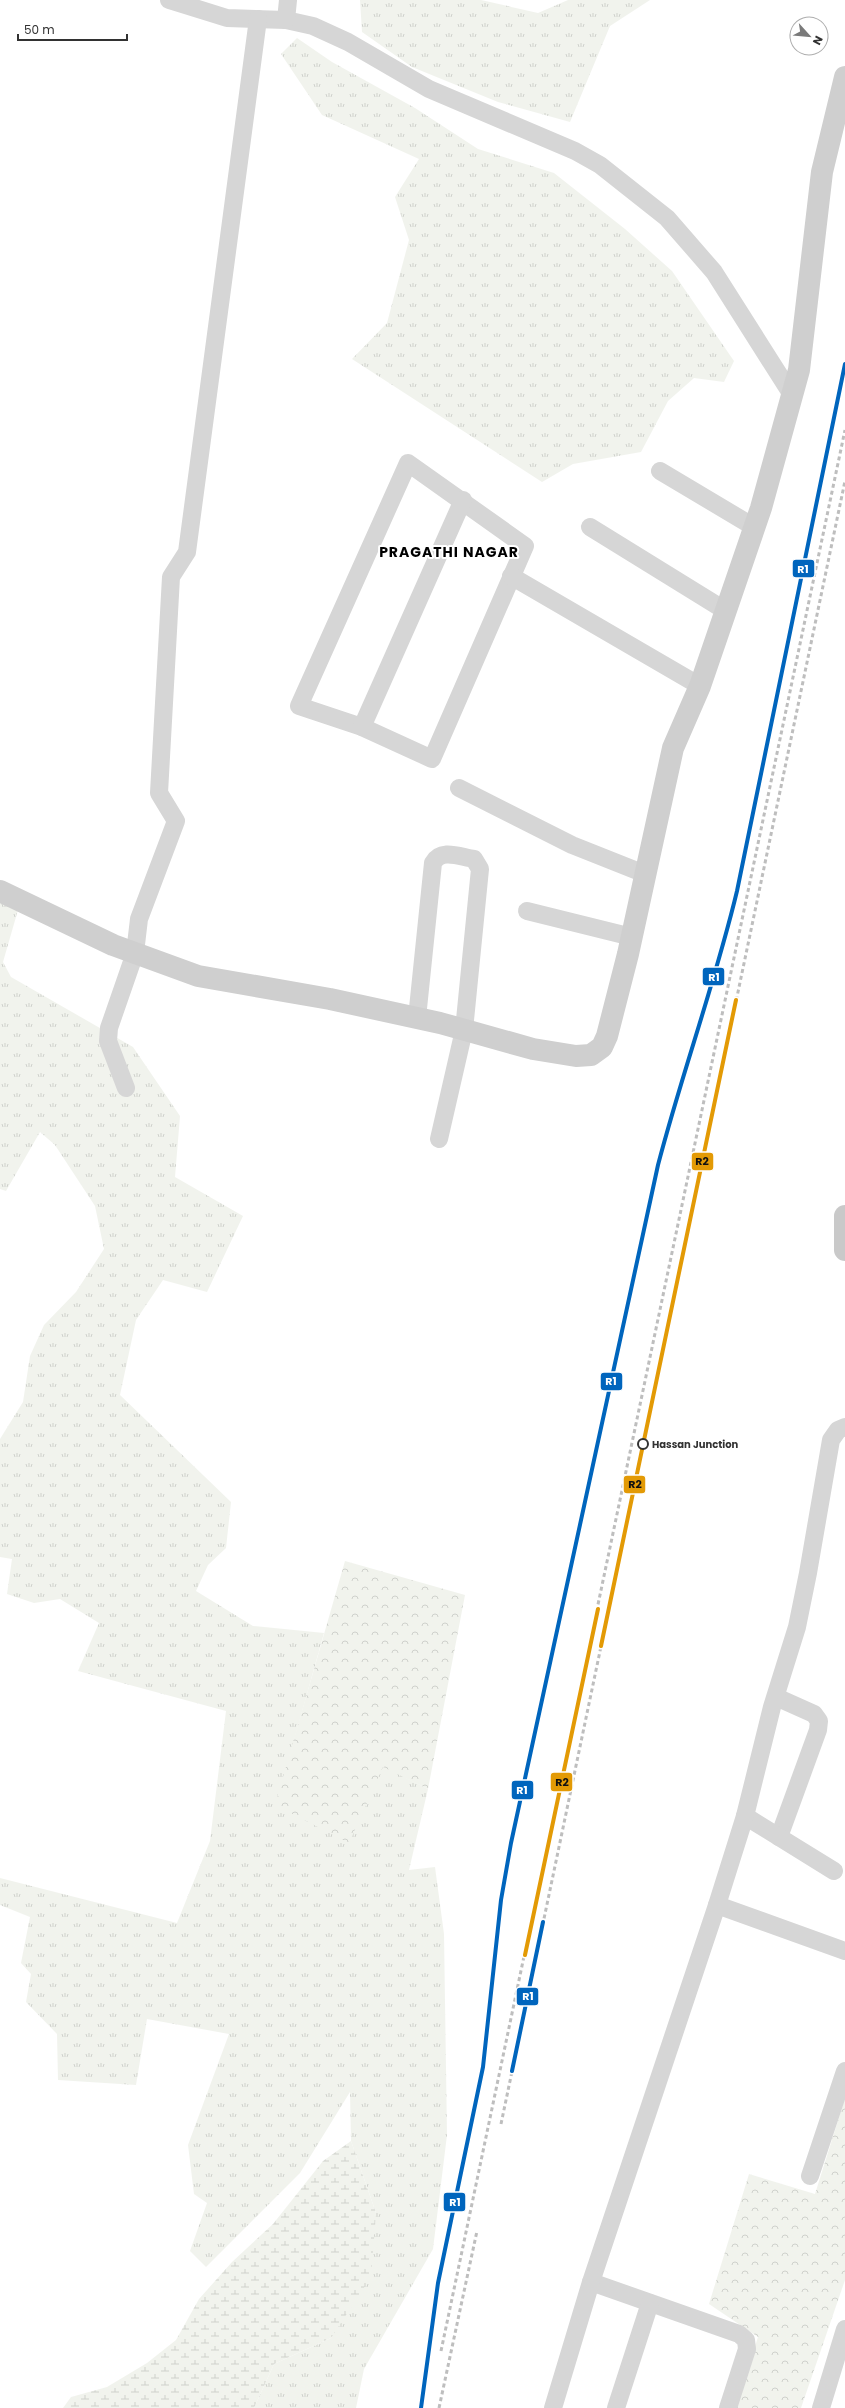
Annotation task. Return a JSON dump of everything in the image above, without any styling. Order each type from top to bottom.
[{"type":"main road","points":[[845,1216],[845,1250]]},
{"type":"street","points":[[169,0],[227,18],[286,20],[313,26],[348,42],[429,89],[575,150],[600,165],[667,218],[714,272],[792,394]]},
{"type":"street","points":[[286,20],[288,0]]},
{"type":"street","points":[[126,1088],[110,1048],[109,1034],[135,953],[139,919],[176,821],[159,793],[171,578],[187,552],[258,19]]},
{"type":"street","points":[[0,891],[60,921],[135,953],[198,976],[330,1000],[417,1018],[533,1049],[576,1056],[591,1055],[602,1047],[607,1036],[632,937],[673,748],[700,686],[726,611],[754,527],[799,370],[822,172],[845,77]]},
{"type":"street","points":[[408,463],[463,500],[525,546],[511,576],[432,758],[362,727],[299,706],[408,463]]},
{"type":"street","points":[[660,471],[754,527]]},
{"type":"street","points":[[362,727],[463,500]]},
{"type":"street","points":[[590,527],[726,611]]},
{"type":"street","points":[[511,576],[700,686]]},
{"type":"street","points":[[459,788],[572,845],[646,874]]},
{"type":"street","points":[[417,1018],[433,863],[437,856],[442,854],[474,859],[480,869],[464,1030],[438,1138]]},
{"type":"street","points":[[527,911],[632,937]]},
{"type":"street","points":[[553,2408],[591,2282],[717,1905],[745,1816],[776,1696],[797,1627],[831,1440],[838,1430],[845,1427]]},
{"type":"street","points":[[776,1696],[814,1714],[819,1721],[818,1730],[779,1837]]},
{"type":"street","points":[[745,1816],[834,1871]]},
{"type":"street","points":[[717,1905],[845,1951]]},
{"type":"street","points":[[810,2176],[845,2071]]},
{"type":"street","points":[[591,2282],[739,2334],[746,2340],[748,2349],[728,2408]]},
{"type":"street","points":[[616,2408],[650,2303]]},
{"type":"street","points":[[821,2408],[845,2329]]},
{"type":"green space","points":[[360,0],[481,0],[538,13],[568,0],[650,0],[610,26],[570,122],[498,102],[412,67],[362,32]]},
{"type":"green space","points":[[297,38],[332,62],[415,108],[478,149],[554,173],[625,229],[672,271],[734,361],[724,382],[694,378],[668,401],[641,452],[573,464],[542,482],[352,359],[387,323],[409,240],[395,197],[419,159],[322,115],[281,54]]},
{"type":"green space","points":[[0,901],[18,910],[3,962],[11,977],[133,1047],[180,1116],[175,1177],[243,1216],[207,1292],[163,1280],[136,1320],[120,1395],[231,1502],[226,1548],[208,1565],[196,1591],[253,1626],[324,1633],[276,1805],[383,1766],[428,1789],[409,1870],[435,1867],[444,1934],[447,2135],[433,2249],[364,2369],[356,2408],[254,2408],[274,2364],[331,2338],[376,2213],[351,2141],[350,2092],[300,2173],[206,2267],[190,2251],[207,2203],[194,2194],[188,2145],[229,2034],[147,2019],[136,2085],[58,2080],[57,2034],[26,2002],[31,1974],[21,1963],[30,1917],[0,1905],[0,1878],[177,1923],[210,1841],[226,1711],[78,1671],[99,1623],[60,1599],[34,1603],[7,1594],[12,1559],[0,1557],[0,1439],[23,1402],[30,1356],[44,1325],[76,1292],[104,1249],[95,1206],[55,1145],[40,1132],[6,1191],[0,1189]]},
{"type":"green space","points":[[345,1561],[465,1595],[428,1789],[383,1767],[349,1843],[275,1805]]},
{"type":"green space","points":[[845,2098],[845,2280],[801,2408],[735,2408],[758,2337],[709,2304],[749,2174],[815,2194]]},
{"type":"green space","points":[[351,2141],[376,2213],[371,2277],[331,2338],[274,2364],[254,2408],[63,2408],[71,2397],[107,2387],[147,2363],[176,2340],[199,2299],[232,2262],[273,2224],[323,2161]]},
{"type":"railway","points":[[421,2408],[438,2283],[483,2067],[501,1900],[511,1843],[658,1165],[677,1096],[719,960],[737,891],[845,364]]},
{"type":"railway","points":[[441,2351],[845,430]]},
{"type":"railway","points":[[501,2124],[845,481]]},
{"type":"railway","points":[[439,2408],[477,2231]]},
{"type":"transit line","name":"R1","points":[[421,2408],[438,2283],[483,2067],[501,1900],[511,1843],[658,1165],[677,1096],[719,960],[737,891],[845,364]]},
{"type":"transit line","name":"R2","points":[[601,1646],[736,1000]]},
{"type":"transit line","name":"R2","points":[[525,1955],[598,1609]]},
{"type":"transit line","name":"R1","points":[[512,2071],[543,1922]]},
{"type":"place","name":"Hassan Junction","points":[[643,1444]]},
{"type":"district","name":"PRAGATHI NAGAR","points":[[449,552]]}]
